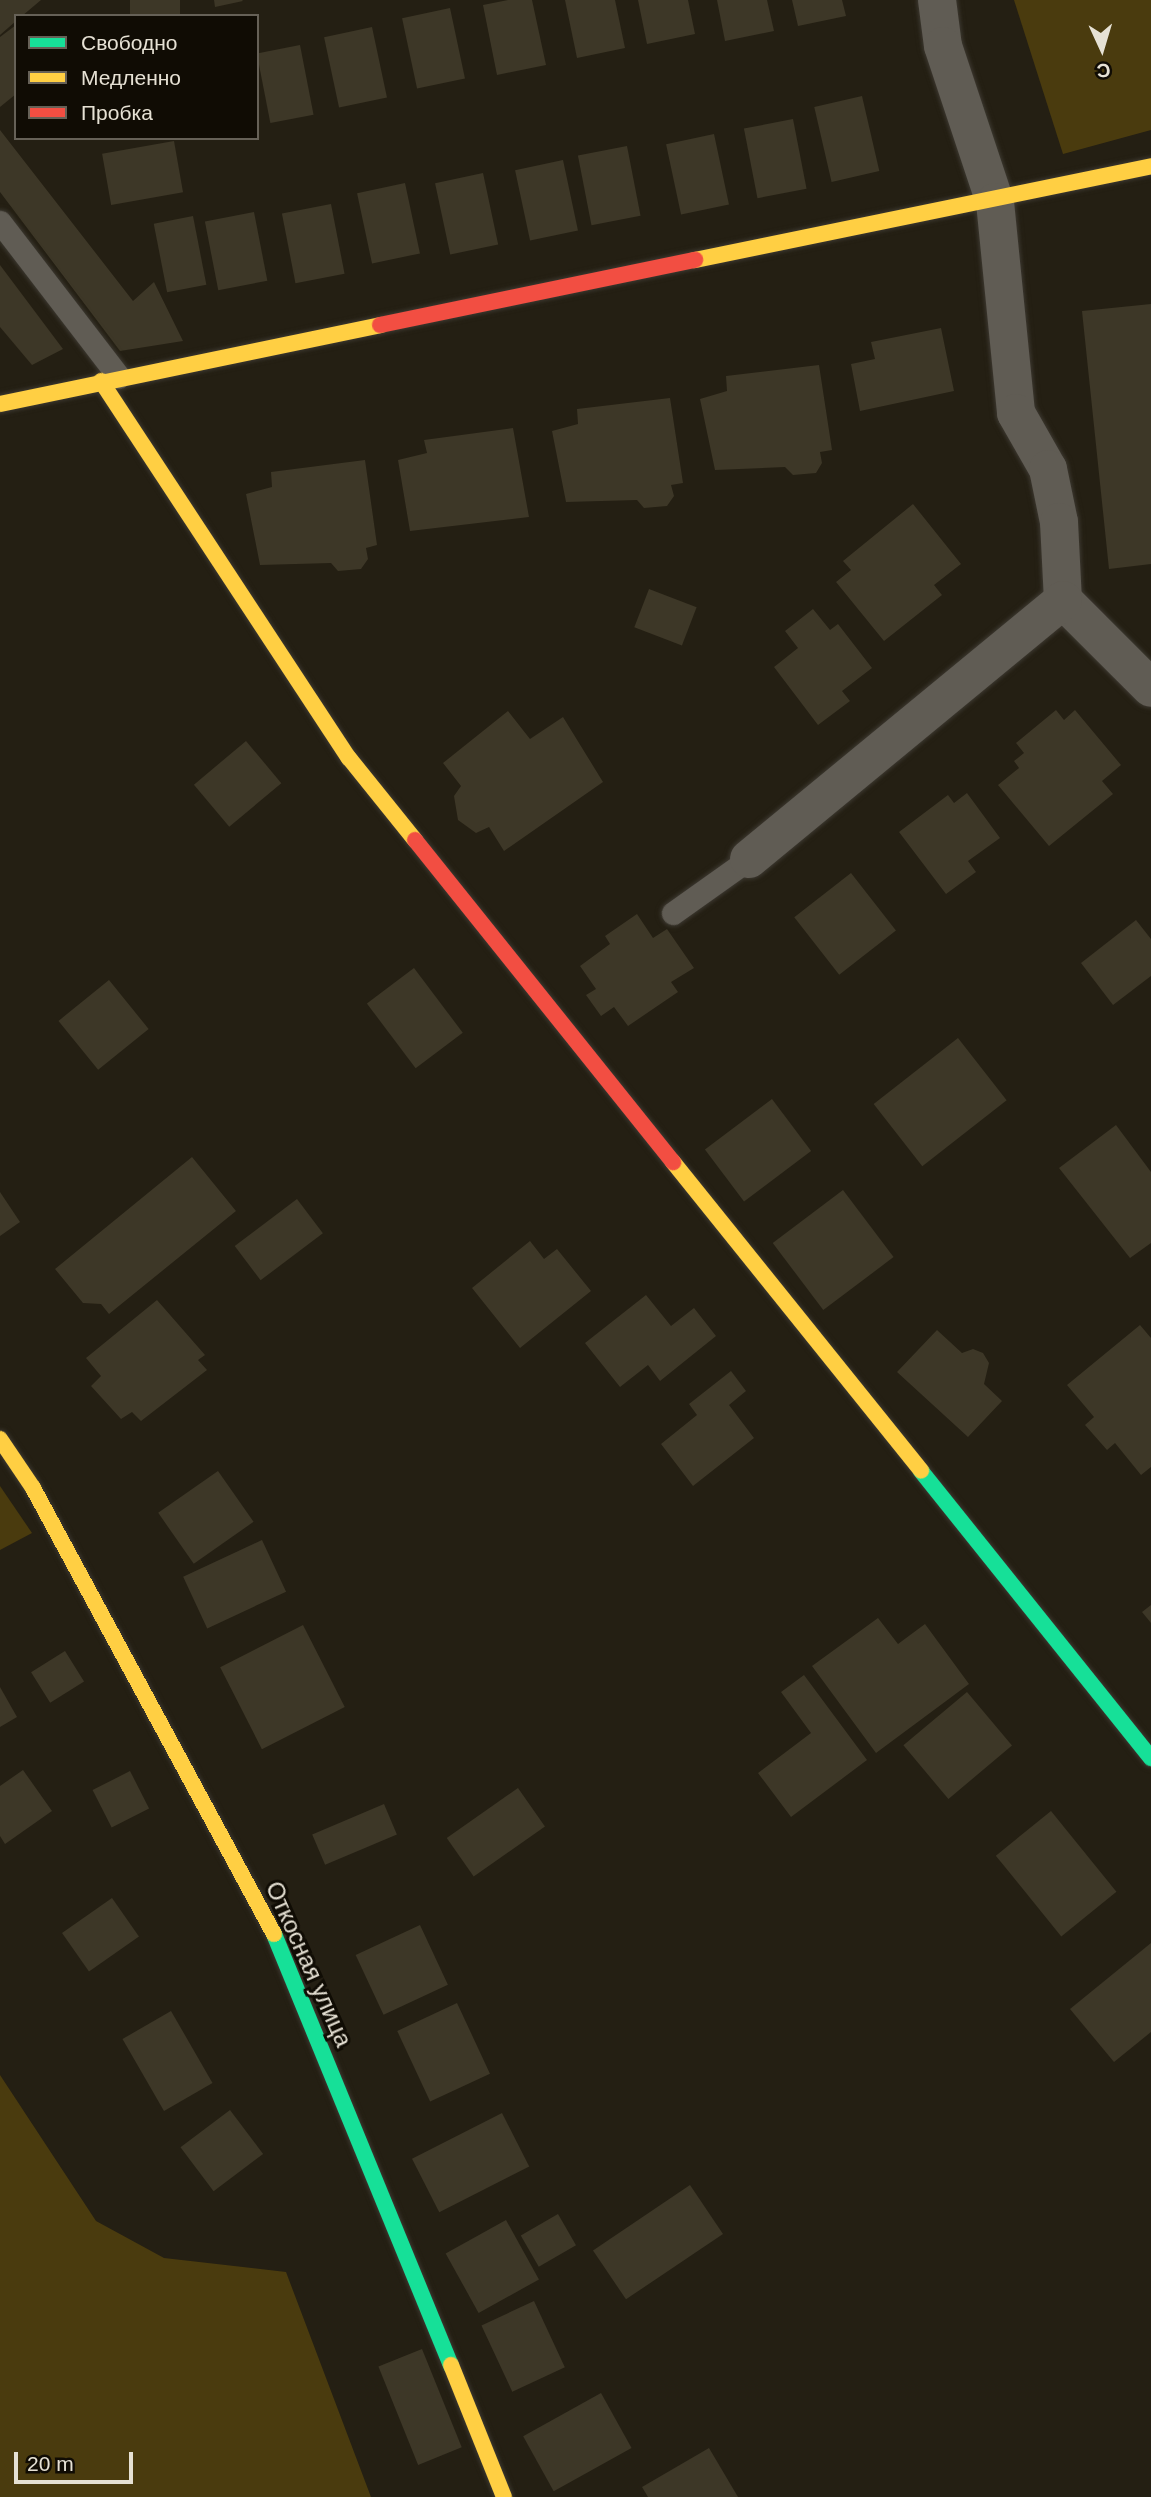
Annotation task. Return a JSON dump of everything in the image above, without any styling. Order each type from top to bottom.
[{"type":"street","points":[[937,0],[943,46],[995,202],[1016,413],[1048,469],[1059,522],[1063,600],[1151,688]]},
{"type":"street","points":[[3,398],[110,379],[995,202],[1151,166]]},
{"type":"street","points":[[110,379],[349,758],[1151,1758]]},
{"type":"street","points":[[749,859],[1063,600]]},
{"type":"street","name":"Откосная улица","points":[[0,1439],[33,1488],[281,1946],[504,2497]]},
{"type":"lane","points":[[0,222],[110,379]]},
{"type":"lane","points":[[673,914],[749,859]]},
{"type":"shaded area","points":[[1014,0],[1151,0],[1151,130],[1063,154]]},
{"type":"shaded area","points":[[0,1486],[32,1533],[0,1550]]},
{"type":"shaded area","points":[[0,2075],[96,2221],[164,2258],[286,2272],[371,2497],[0,2497]]},
{"type":"building","points":[[0,0],[41,0],[24,14],[14,14],[14,23],[0,35]]},
{"type":"building","points":[[130,0],[180,0],[180,14],[130,14]]},
{"type":"building","points":[[214,0],[242,0],[243,1],[215,7]]},
{"type":"building","points":[[508,0],[532,0],[546,65],[497,75],[483,5]]},
{"type":"building","points":[[565,0],[615,0],[625,48],[577,58]]},
{"type":"building","points":[[638,0],[688,0],[695,34],[647,44]]},
{"type":"building","points":[[717,0],[767,0],[774,31],[725,41]]},
{"type":"building","points":[[792,0],[842,0],[846,16],[798,26]]},
{"type":"building","points":[[450,8],[465,78],[417,89],[402,18]]},
{"type":"building","points":[[14,26],[14,96],[0,107],[0,37]]},
{"type":"building","points":[[372,27],[387,97],[339,108],[324,37]]},
{"type":"building","points":[[300,45],[314,115],[270,123],[259,53]]},
{"type":"building","points":[[862,96],[879,171],[832,182],[814,107]]},
{"type":"building","points":[[793,119],[807,189],[757,198],[744,129]]},
{"type":"building","points":[[0,130],[133,301],[154,282],[183,341],[120,351],[0,192]]},
{"type":"building","points":[[714,134],[729,204],[681,215],[666,144]]},
{"type":"building","points":[[174,141],[183,192],[111,205],[102,154]]},
{"type":"building","points":[[627,146],[641,216],[591,225],[578,156]]},
{"type":"building","points":[[563,160],[578,230],[530,241],[515,170]]},
{"type":"building","points":[[483,173],[498,244],[450,255],[435,183]]},
{"type":"building","points":[[405,183],[420,253],[372,264],[357,193]]},
{"type":"building","points":[[331,204],[345,274],[295,283],[282,214]]},
{"type":"building","points":[[254,212],[267,281],[218,290],[205,222]]},
{"type":"building","points":[[193,216],[206,285],[167,292],[154,224]]},
{"type":"building","points":[[0,265],[63,349],[32,365],[0,327]]},
{"type":"building","points":[[1151,304],[1151,564],[1109,569],[1082,311]]},
{"type":"building","points":[[941,328],[954,391],[860,411],[851,364],[875,359],[871,342]]},
{"type":"building","points":[[819,365],[832,450],[820,452],[822,463],[816,473],[793,475],[785,467],[715,470],[700,399],[727,391],[726,376]]},
{"type":"building","points":[[670,398],[683,483],[671,485],[674,496],[667,506],[644,508],[637,500],[566,502],[552,431],[578,424],[577,409]]},
{"type":"building","points":[[513,428],[529,517],[410,531],[398,460],[427,453],[424,440]]},
{"type":"building","points":[[365,460],[377,545],[366,548],[368,559],[361,569],[338,571],[331,563],[260,565],[246,494],[272,487],[271,472]]},
{"type":"building","points":[[913,504],[961,564],[934,585],[942,595],[884,641],[836,582],[851,570],[843,561]]},
{"type":"building","points":[[649,589],[697,607],[682,646],[634,627]]},
{"type":"building","points":[[813,609],[830,630],[838,624],[872,668],[842,691],[850,701],[818,725],[774,667],[798,648],[785,631]]},
{"type":"building","points":[[1056,710],[1064,720],[1075,710],[1121,765],[1102,781],[1113,794],[1049,846],[998,785],[1019,768],[1014,761],[1024,753],[1016,743]]},
{"type":"building","points":[[508,711],[530,739],[563,717],[603,782],[504,851],[489,827],[476,833],[458,820],[454,796],[461,786],[443,763]]},
{"type":"building","points":[[246,741],[281,783],[229,827],[194,785]]},
{"type":"building","points":[[967,793],[1000,838],[968,861],[976,872],[946,894],[899,832],[948,795],[954,803]]},
{"type":"building","points":[[851,873],[896,931],[839,975],[794,917]]},
{"type":"building","points":[[637,914],[653,938],[667,929],[694,968],[671,982],[678,992],[628,1026],[614,1007],[601,1016],[586,995],[596,989],[580,966],[610,944],[605,936]]},
{"type":"building","points":[[1136,920],[1151,939],[1151,976],[1113,1005],[1081,963]]},
{"type":"building","points":[[414,968],[463,1033],[416,1068],[367,1004]]},
{"type":"building","points":[[109,980],[149,1029],[98,1070],[58,1021]]},
{"type":"building","points":[[958,1038],[1007,1100],[922,1166],[874,1104]]},
{"type":"building","points":[[772,1099],[811,1151],[744,1201],[705,1150]]},
{"type":"building","points":[[1116,1125],[1151,1172],[1151,1243],[1130,1258],[1059,1168]]},
{"type":"building","points":[[192,1157],[236,1211],[109,1314],[101,1304],[83,1303],[55,1269]]},
{"type":"building","points":[[843,1190],[894,1257],[823,1310],[773,1243]]},
{"type":"building","points":[[0,1192],[20,1222],[0,1236]]},
{"type":"building","points":[[297,1199],[323,1233],[261,1280],[235,1246]]},
{"type":"building","points":[[530,1241],[544,1259],[557,1249],[591,1291],[520,1348],[472,1288]]},
{"type":"building","points":[[646,1295],[671,1326],[694,1308],[716,1336],[660,1381],[648,1365],[620,1387],[585,1343]]},
{"type":"building","points":[[157,1300],[205,1355],[198,1360],[207,1370],[141,1421],[132,1412],[121,1419],[91,1386],[101,1376],[86,1358]]},
{"type":"building","points":[[1140,1325],[1151,1338],[1151,1467],[1141,1475],[1115,1443],[1107,1450],[1085,1425],[1094,1417],[1067,1385]]},
{"type":"building","points":[[937,1330],[962,1353],[973,1349],[983,1353],[989,1363],[984,1384],[1002,1401],[968,1437],[897,1372]]},
{"type":"building","points":[[731,1371],[746,1391],[729,1405],[754,1438],[693,1486],[661,1444],[697,1415],[689,1404]]},
{"type":"building","points":[[218,1471],[254,1522],[194,1564],[158,1513]]},
{"type":"building","points":[[262,1540],[286,1592],[207,1628],[183,1577]]},
{"type":"building","points":[[1151,1605],[1151,1623],[1142,1612]]},
{"type":"building","points":[[878,1618],[898,1644],[925,1624],[969,1684],[876,1753],[812,1666]]},
{"type":"building","points":[[303,1625],[345,1707],[262,1749],[220,1667]]},
{"type":"building","points":[[65,1651],[84,1682],[50,1703],[31,1672]]},
{"type":"building","points":[[804,1675],[867,1760],[791,1817],[758,1773],[811,1733],[781,1692]]},
{"type":"building","points":[[0,1687],[17,1717],[0,1727]]},
{"type":"building","points":[[967,1692],[1012,1746],[948,1799],[903,1745]]},
{"type":"building","points":[[23,1770],[52,1811],[5,1844],[0,1836],[0,1786]]},
{"type":"building","points":[[130,1771],[149,1808],[112,1827],[93,1790]]},
{"type":"building","points":[[518,1788],[545,1827],[474,1876],[447,1838]]},
{"type":"building","points":[[384,1804],[397,1834],[325,1865],[312,1834]]},
{"type":"building","points":[[1051,1811],[1116,1892],[1061,1937],[996,1856]]},
{"type":"building","points":[[112,1898],[139,1937],[89,1971],[62,1933]]},
{"type":"building","points":[[420,1925],[448,1985],[384,2015],[356,1955]]},
{"type":"building","points":[[1151,1943],[1151,2032],[1114,2062],[1070,2009]]},
{"type":"building","points":[[457,2003],[490,2074],[430,2102],[397,2031]]},
{"type":"building","points":[[171,2011],[212,2083],[164,2111],[123,2039]]},
{"type":"building","points":[[230,2110],[263,2154],[214,2191],[180,2147]]},
{"type":"building","points":[[502,2113],[529,2166],[439,2212],[412,2159]]},
{"type":"building","points":[[690,2185],[723,2234],[626,2299],[593,2250]]},
{"type":"building","points":[[558,2214],[576,2245],[539,2267],[521,2236]]},
{"type":"building","points":[[506,2220],[539,2279],[479,2313],[446,2253]]},
{"type":"building","points":[[534,2301],[565,2367],[512,2392],[481,2326]]},
{"type":"building","points":[[422,2349],[462,2447],[418,2465],[378,2367]]},
{"type":"building","points":[[601,2393],[632,2448],[554,2491],[523,2436]]},
{"type":"building","points":[[709,2448],[738,2497],[648,2497],[642,2487]]},
{"type":"traffic: fast","points":[[921,1471],[1151,1758]]},
{"type":"traffic: fast","points":[[274,1934],[451,2365]]},
{"type":"traffic: slow","points":[[695,260],[1151,166]]},
{"type":"traffic: slow","points":[[0,404],[380,325]]},
{"type":"traffic: slow","points":[[101,381],[349,758],[415,840]]},
{"type":"traffic: slow","points":[[673,1162],[921,1471]]},
{"type":"traffic: slow","points":[[0,1439],[33,1488],[274,1934]]},
{"type":"traffic: slow","points":[[451,2365],[504,2497]]},
{"type":"traffic: jam","points":[[380,325],[695,260]]},
{"type":"traffic: jam","points":[[415,840],[673,1162]]}]
